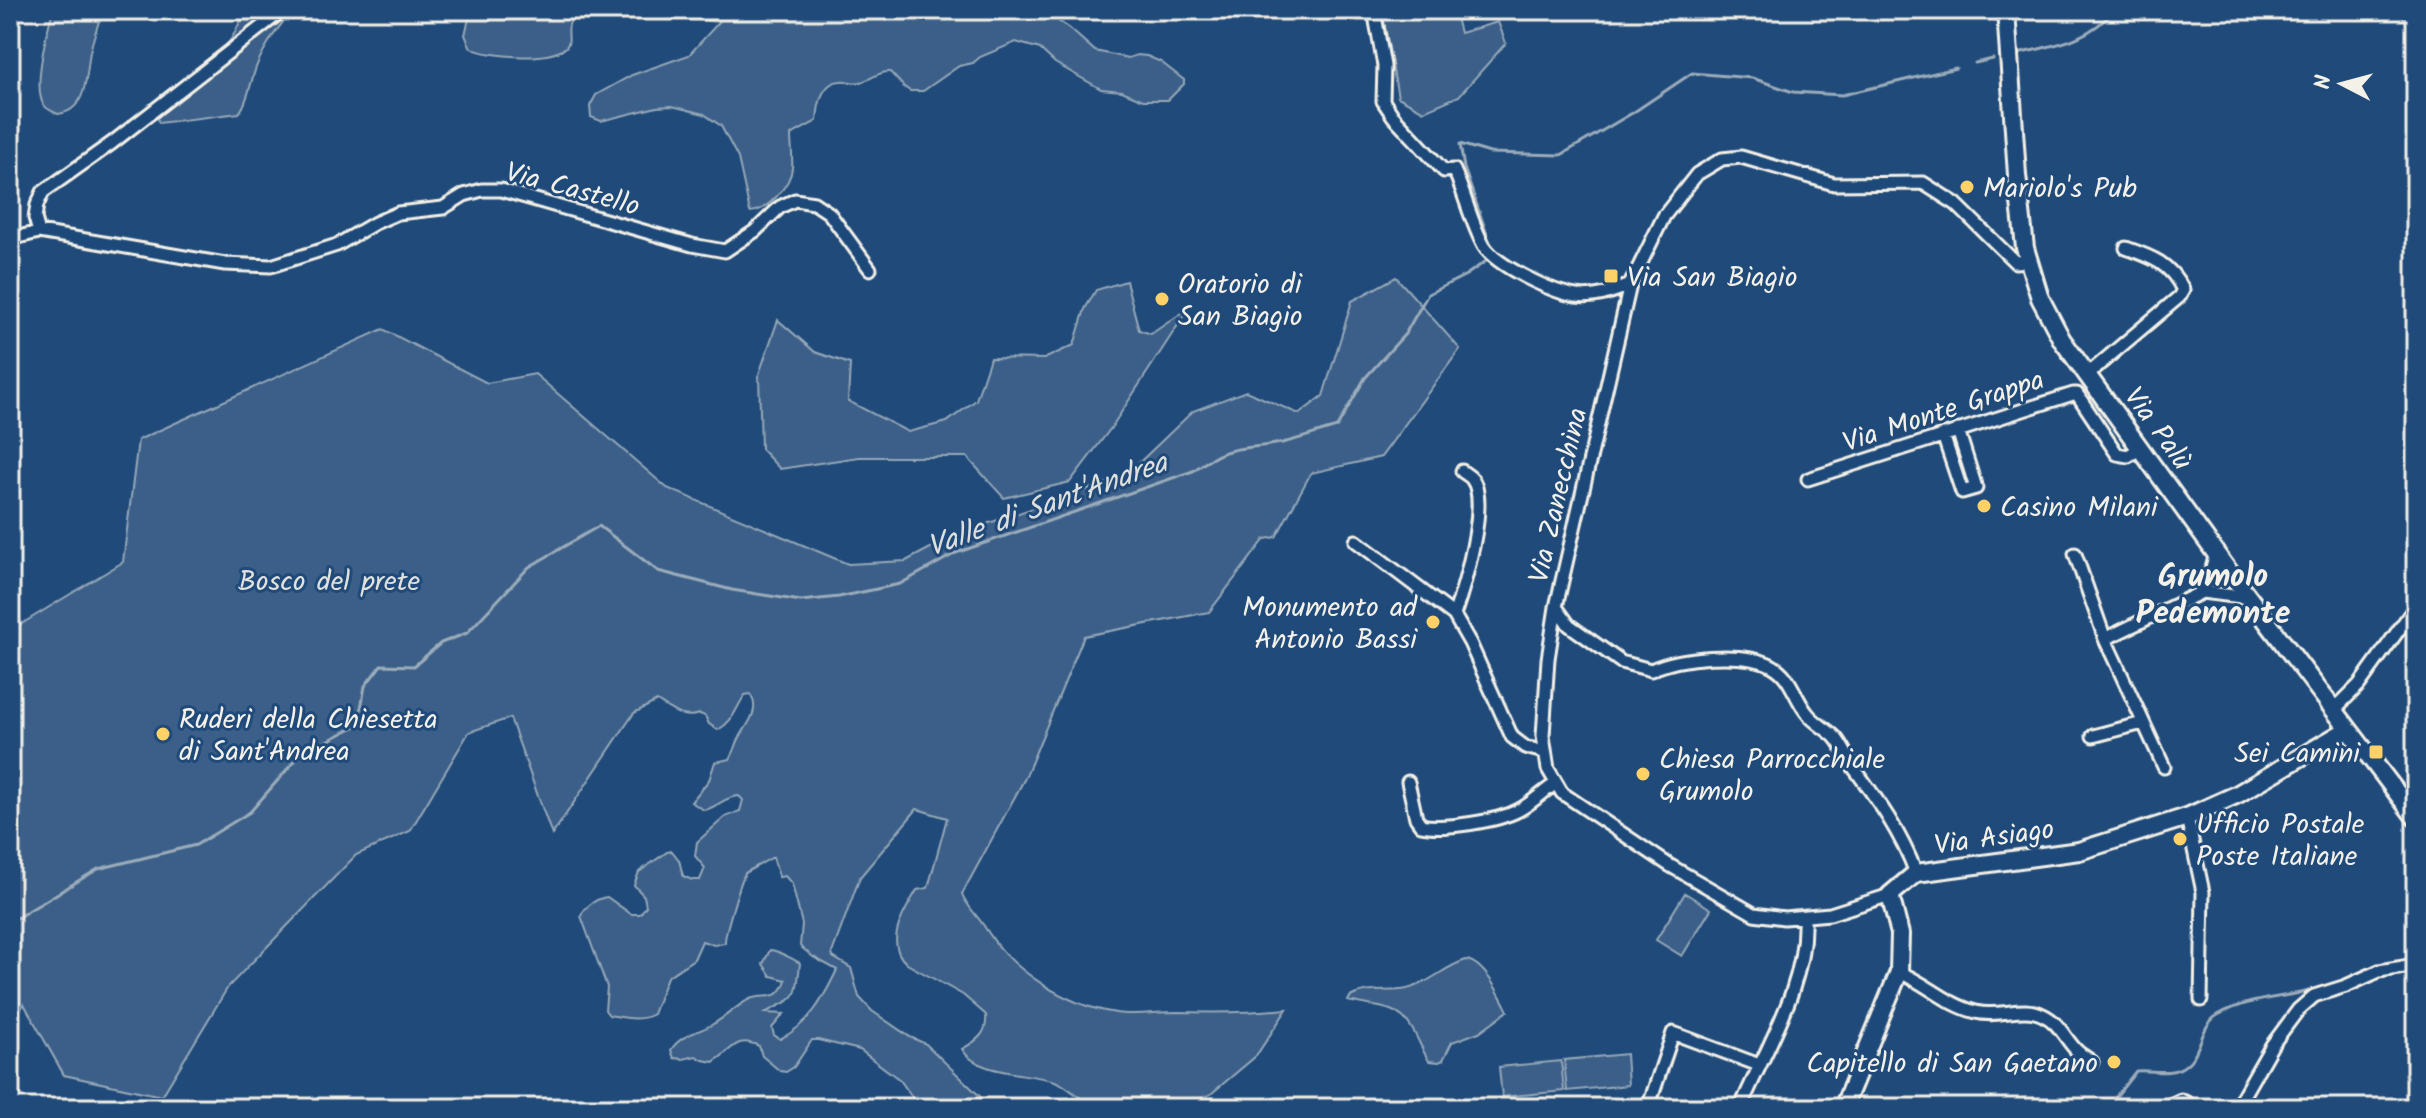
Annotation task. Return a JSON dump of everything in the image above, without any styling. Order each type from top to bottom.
[{"type":"main road","name":"Via Palù","points":[[2006,10],[2017,175],[2027,261],[2040,298],[2062,340],[2230,574],[2416,818]]},
{"type":"main road","name":"Via Asiago","points":[[1890,895],[1916,873],[2079,851],[2187,817],[2238,794],[2347,730]]},
{"type":"main road","points":[[1843,1108],[1899,972],[1900,934],[1890,895]]},
{"type":"street","points":[[10,239],[39,232],[35,218],[43,192],[112,143],[283,10]]},
{"type":"street","points":[[1374,10],[1384,66],[1383,101],[1444,171],[1454,170],[1483,244],[1492,257],[1554,289],[1576,296],[1604,295],[1630,285],[1658,227],[1683,189],[1697,174],[1722,159],[1741,157],[1834,184],[1923,183],[1956,204],[2015,262],[2027,261]]},
{"type":"street","name":"Via Castello","points":[[39,232],[225,264],[271,266],[337,245],[398,213],[443,208],[464,195],[482,190],[501,190],[692,245],[725,251],[755,231],[780,207],[795,200],[814,203],[829,213],[870,269]]},
{"type":"street","points":[[2088,374],[2179,297],[2183,290],[2158,259],[2126,248]]},
{"type":"street","name":"Via Zanecchina","points":[[1630,285],[1556,607],[1569,625],[1621,662],[1651,670],[1686,659],[1740,659],[1770,664],[1779,670],[1805,712],[1841,744],[1851,764],[1894,824],[1916,873]]},
{"type":"street","name":"Via Monte Grappa","points":[[1808,479],[2077,394],[2117,454],[2128,456],[2138,443]]},
{"type":"street","points":[[1943,435],[1962,492],[1976,488],[1958,430]]},
{"type":"street","points":[[1454,615],[1466,583],[1477,526],[1477,490],[1473,479],[1462,471]]},
{"type":"street","points":[[1356,541],[1454,615],[1470,643],[1512,737],[1525,747],[1544,752]]},
{"type":"street","points":[[2208,589],[2216,553]]},
{"type":"street","points":[[2075,554],[2105,639],[2164,767]]},
{"type":"street","points":[[2105,639],[2208,589],[2228,583],[2230,574]]},
{"type":"street","points":[[2208,589],[2249,598]]},
{"type":"street","points":[[2333,711],[2359,685],[2416,606]]},
{"type":"street","points":[[1556,607],[1544,702],[1544,752],[1555,784],[1573,802],[1708,890],[1754,914],[1784,918],[1830,914],[1890,895]]},
{"type":"street","points":[[2093,736],[2143,723]]},
{"type":"street","points":[[1408,782],[1416,818],[1421,825],[1432,827],[1518,811],[1555,784]]},
{"type":"street","points":[[2187,817],[2203,892],[2201,1000]]},
{"type":"street","points":[[1742,1108],[1794,988],[1803,955],[1804,917]]},
{"type":"street","points":[[2236,1108],[2272,1045],[2298,1010],[2314,996],[2379,971],[2416,965]]},
{"type":"street","points":[[1899,972],[1974,1012],[1996,1015],[2027,1011],[2046,1016],[2076,1050],[2092,1062]]},
{"type":"street","points":[[1648,1108],[1673,1033],[1759,1065]]},
{"type":"street","points":[[2163,1108],[2181,1100],[2196,1108]]},
{"type":"green space","points":[[53,10],[103,10],[91,47],[84,90],[75,106],[58,114],[43,104],[40,95],[42,58]]},
{"type":"green space","points":[[260,10],[292,10],[260,58],[239,113],[159,123],[157,118],[207,69],[232,38],[240,22]]},
{"type":"green space","points":[[471,10],[580,10],[570,23],[568,44],[562,50],[522,56],[491,54],[471,48],[465,35]]},
{"type":"green space","points":[[654,10],[1041,10],[1069,28],[1095,51],[1128,58],[1147,56],[1161,62],[1184,80],[1184,84],[1168,100],[1143,100],[1122,91],[1101,89],[1055,63],[1040,49],[1016,42],[973,63],[959,66],[923,91],[910,91],[890,72],[864,81],[834,82],[822,96],[817,121],[791,135],[792,168],[783,189],[764,207],[750,212],[738,158],[721,126],[704,114],[672,106],[601,121],[591,117],[590,106],[596,95],[632,75],[689,55],[719,22],[681,18]]},
{"type":"green space","points":[[1382,10],[1454,10],[1460,33],[1498,22],[1506,43],[1459,96],[1424,111],[1398,97]]},
{"type":"green space","name":"Bosco del prete","points":[[1396,277],[1460,349],[1381,457],[1311,473],[1276,537],[1265,539],[1209,612],[1084,636],[1025,778],[962,894],[1010,959],[1042,984],[1079,1003],[1131,1014],[1287,1009],[1256,1056],[1211,1094],[1182,1108],[1097,1108],[1055,1081],[991,1068],[969,1057],[962,1049],[980,1036],[986,1015],[963,995],[907,964],[897,947],[898,927],[907,908],[917,890],[928,888],[947,818],[917,809],[860,877],[833,957],[851,968],[859,997],[872,1011],[926,1044],[992,1108],[920,1108],[900,1080],[860,1050],[818,1040],[812,1040],[794,1067],[786,1072],[780,1071],[762,1056],[759,1046],[744,1042],[713,1062],[696,1056],[674,1058],[671,1050],[685,1037],[717,1022],[750,999],[780,992],[786,980],[771,976],[763,964],[770,950],[800,963],[793,997],[765,1013],[784,1014],[772,1028],[774,1035],[780,1039],[808,1018],[832,981],[837,970],[800,946],[802,924],[792,884],[785,876],[779,877],[773,857],[745,873],[725,943],[714,945],[702,941],[694,959],[667,977],[653,1014],[637,1018],[609,1015],[605,1010],[607,987],[581,916],[591,904],[607,897],[631,914],[640,914],[646,906],[644,896],[634,885],[639,872],[667,852],[672,851],[679,860],[683,876],[700,880],[705,868],[695,856],[697,842],[725,817],[740,811],[743,800],[739,796],[734,797],[704,810],[691,802],[709,780],[715,762],[730,759],[753,712],[750,694],[745,695],[731,719],[718,730],[709,724],[705,716],[682,715],[657,701],[634,713],[552,835],[510,718],[469,732],[410,831],[356,855],[228,987],[162,1096],[64,1075],[24,1004],[10,1025],[10,631],[123,562],[138,440],[383,329],[487,383],[535,374],[667,488],[848,564],[906,561],[957,534],[1124,477],[1193,411],[1246,391],[1299,414],[1323,396],[1352,301]]},
{"type":"green space","points":[[1126,281],[1139,330],[1151,334],[1189,308],[1111,428],[1070,482],[1004,498],[967,457],[859,457],[780,469],[761,449],[759,374],[778,320],[815,352],[850,364],[848,401],[908,432],[947,422],[976,400],[990,358],[1044,359],[1074,345],[1085,309],[1096,290]]},
{"type":"green space","points":[[1685,893],[1711,909],[1682,956],[1656,940]]},
{"type":"green space","points":[[1466,960],[1485,973],[1508,1011],[1479,1032],[1452,1042],[1439,1062],[1429,1061],[1411,1027],[1398,1014],[1348,1001],[1350,997],[1364,992],[1415,987]]},
{"type":"green space","points":[[1626,1054],[1628,1085],[1567,1091],[1564,1060]]},
{"type":"green space","points":[[1561,1061],[1564,1091],[1502,1097],[1499,1067]]},
{"type":"waterway","name":"Valle di Sant'Andrea","points":[[2018,54],[2082,35],[2115,10]]},
{"type":"waterway","name":"Valle di Sant'Andrea","points":[[2392,10],[2408,20],[2416,39]]},
{"type":"waterway","name":"Valle di Sant'Andrea","points":[[1975,63],[1993,59]]},
{"type":"waterway","name":"Valle di Sant'Andrea","points":[[1492,249],[1464,168],[1460,144],[1490,153],[1561,155],[1692,73],[1752,78],[1793,92],[1842,95],[1956,68]]},
{"type":"waterway","name":"Valle di Sant'Andrea","points":[[10,922],[98,869],[196,845],[250,812],[300,755],[358,725],[365,686],[381,665],[414,666],[441,643],[467,633],[529,567],[599,526],[658,571],[732,590],[801,601],[839,597],[900,584],[956,553],[1193,471],[1227,452],[1282,443],[1337,427],[1365,378],[1405,334],[1428,294],[1466,275],[1492,257]]},
{"type":"waterway","points":[[2380,978],[2416,972]]},
{"type":"waterway","points":[[2107,1108],[2136,1071],[2169,1072],[2187,1064],[2207,1027],[2218,1015],[2253,1002],[2315,990]]},
{"type":"place","name":"Mariolo's Pub","points":[[1967,187]]},
{"type":"place","name":"Via San Biagio","points":[[1611,276]]},
{"type":"place","name":"Oratorio di San Biagio","points":[[1162,299]]},
{"type":"place","name":"Casino Milani","points":[[1984,506]]},
{"type":"place","name":"Monumento ad Antonio Bassi","points":[[1433,622]]},
{"type":"place","name":"Ruderi della Chiesetta di Sant'Andrea","points":[[163,734]]},
{"type":"place","name":"Sei Camini","points":[[2376,752]]},
{"type":"place","name":"Chiesa Parrocchiale Grumolo","points":[[1643,774]]},
{"type":"place","name":"Ufficio Postale Poste Italiane","points":[[2180,839]]},
{"type":"place","name":"Capitello di San Gaetano","points":[[2114,1062]]},
{"type":"district","name":"Grumolo Pedemonte","points":[[2213,594]]}]
